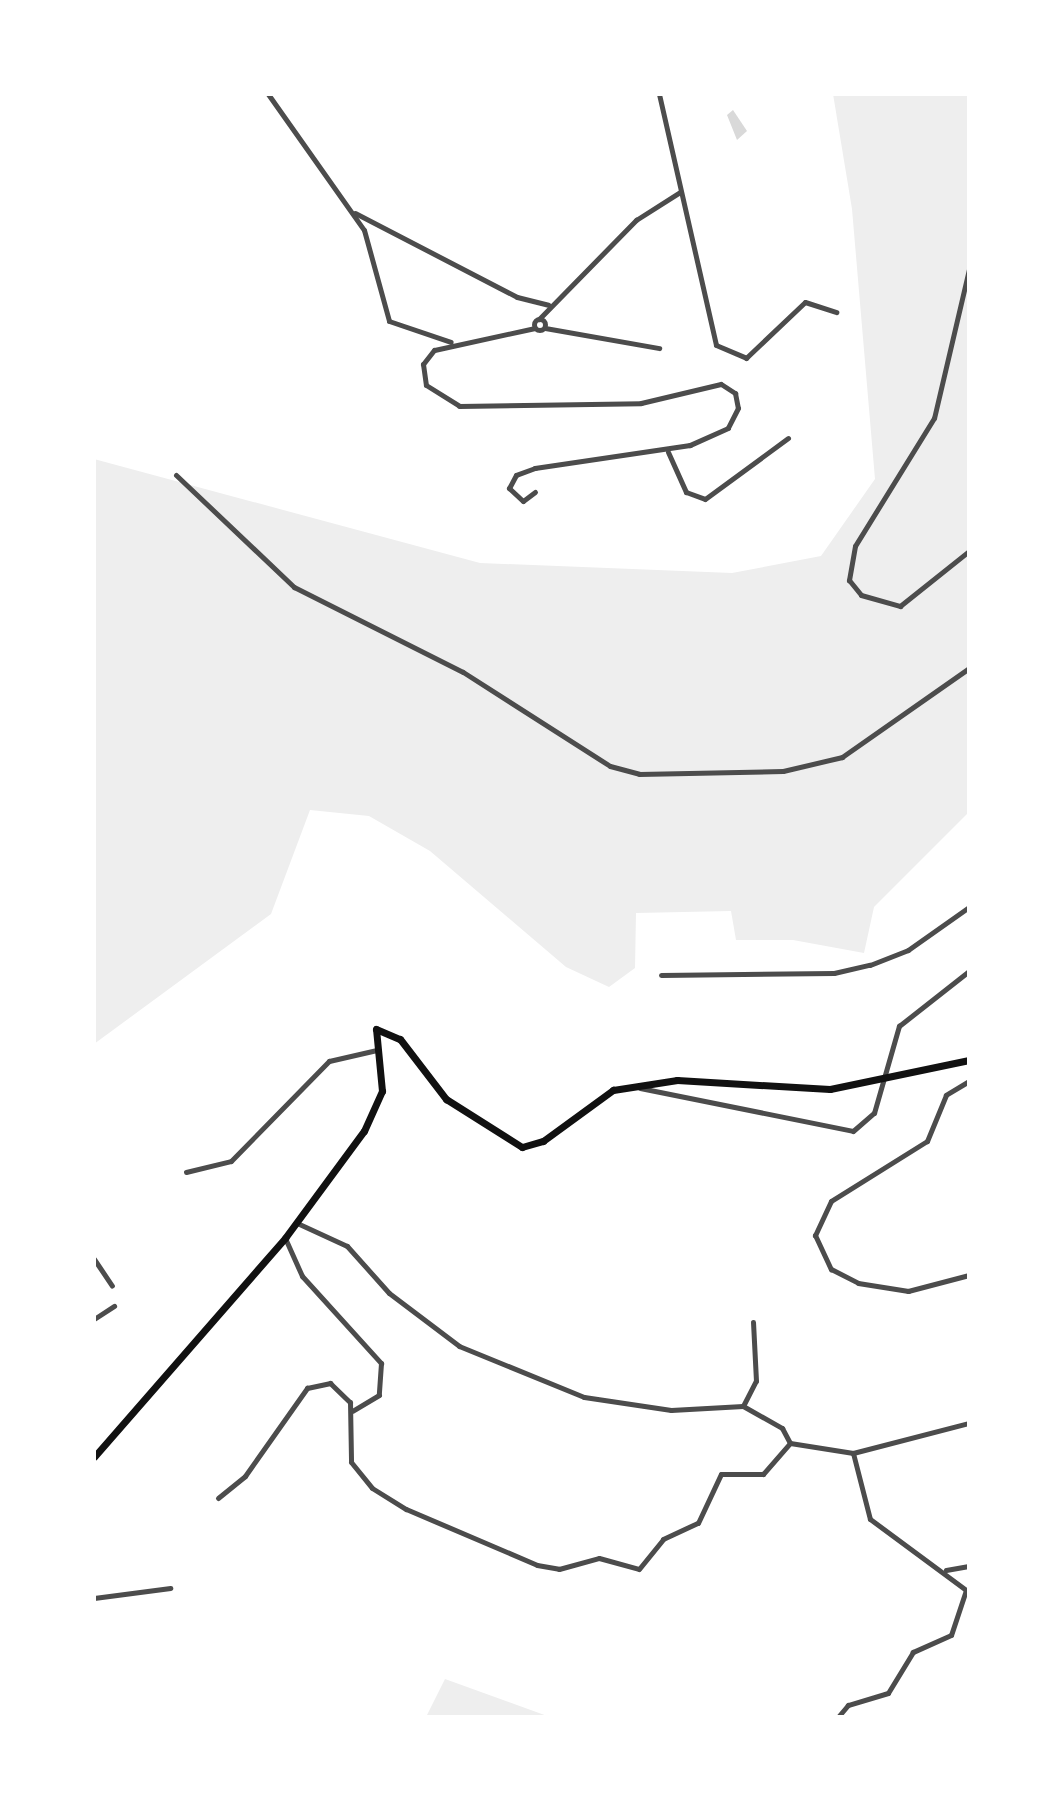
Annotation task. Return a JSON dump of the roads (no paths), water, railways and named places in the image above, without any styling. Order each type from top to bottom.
[{"type":"main road","points":[[94,1457],[285,1238],[379,1102],[376,1029],[400,1039],[446,1099],[522,1147],[543,1141],[606,1093],[635,1087],[677,1080],[830,1089],[969,1060]]},
{"type":"street","points":[[268,94],[352,212],[369,242],[389,321],[452,343]]},
{"type":"street","points":[[660,95],[711,335],[724,353],[755,356],[809,300],[836,312]]},
{"type":"street","points":[[535,328],[548,305],[603,261],[636,220],[680,192]]},
{"type":"street","points":[[352,212],[517,297],[548,305]]},
{"type":"street","points":[[969,269],[934,418],[855,546],[849,580],[861,595],[900,606],[969,551]]},
{"type":"street","points":[[539,319],[545,328]]},
{"type":"street","points":[[535,492],[523,501],[509,488],[516,475],[535,468],[668,452],[733,424],[732,389],[714,384],[641,403],[459,406],[438,398],[422,376],[429,354],[452,343],[535,328],[659,348]]},
{"type":"street","points":[[668,452],[686,492],[705,499],[788,438]]},
{"type":"street","points":[[176,475],[294,587],[463,672],[610,766],[639,774],[783,771],[842,757],[969,668]]},
{"type":"street","points":[[661,975],[834,973],[870,965],[908,950],[969,907]]},
{"type":"street","points":[[635,1087],[843,1130],[866,1125],[877,1105],[889,1054],[908,1016],[969,971]]},
{"type":"street","points":[[186,1172],[231,1161],[329,1061],[377,1050]]},
{"type":"street","points":[[969,1081],[946,1095],[921,1145],[831,1201],[818,1222],[819,1250],[839,1275],[885,1288],[940,1287],[969,1275]]},
{"type":"street","points":[[297,1223],[347,1246],[414,1315],[495,1366],[569,1393],[643,1407],[743,1406],[782,1428],[790,1443]]},
{"type":"street","points":[[285,1238],[302,1276],[381,1363],[379,1395],[352,1411]]},
{"type":"street","points":[[94,1259],[112,1286]]},
{"type":"street","points":[[94,1319],[114,1306]]},
{"type":"street","points":[[743,1406],[756,1381],[753,1322]]},
{"type":"street","points":[[218,1498],[245,1476],[316,1381],[337,1387],[352,1411],[351,1462],[372,1488],[439,1526],[559,1569],[599,1558],[645,1567],[663,1539],[698,1523],[721,1474],[763,1474],[790,1443]]},
{"type":"street","points":[[790,1443],[853,1453],[969,1423]]},
{"type":"street","points":[[838,1717],[848,1705],[888,1693],[913,1652],[951,1635],[967,1590],[945,1570],[870,1519],[853,1453]]},
{"type":"street","points":[[945,1570],[969,1566]]},
{"type":"street","points":[[94,1598],[170,1588]]}]
